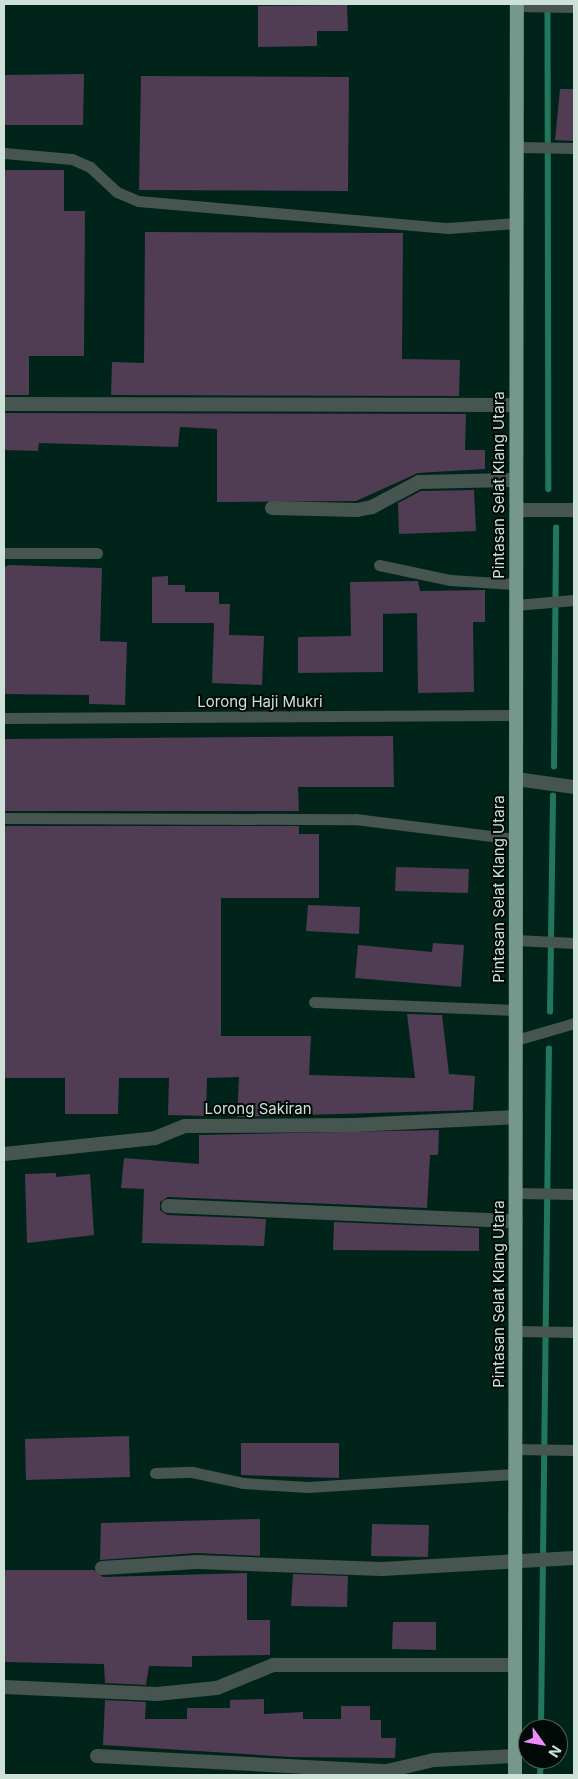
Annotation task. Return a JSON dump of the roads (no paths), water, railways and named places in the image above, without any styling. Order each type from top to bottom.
[{"type":"highway","name":"Pintasan Selat Klang Utara","points":[[515,1775],[517,223],[524,147],[517,4]]},
{"type":"street","points":[[517,4],[568,6]]},
{"type":"street","points":[[4,404],[516,405]]},
{"type":"street","points":[[272,508],[357,510],[372,507],[419,482],[516,480]]},
{"type":"street","points":[[516,510],[574,510]]},
{"type":"street","points":[[516,779],[574,786]]},
{"type":"street","name":"Lorong Sakiran","points":[[4,1154],[155,1138],[185,1126],[354,1125],[516,1116]]},
{"type":"street","points":[[168,1206],[516,1221]]},
{"type":"street","points":[[102,1568],[198,1562],[382,1569],[574,1558]]},
{"type":"street","points":[[4,1687],[157,1694],[217,1688],[273,1665],[515,1665]]},
{"type":"street","points":[[97,1756],[387,1771],[434,1760],[515,1756]]},
{"type":"lane","points":[[524,147],[574,148]]},
{"type":"lane","points":[[4,153],[72,159],[90,167],[117,192],[138,201],[448,228],[517,223]]},
{"type":"lane","points":[[4,553],[97,553]]},
{"type":"lane","points":[[379,566],[450,580],[516,584]]},
{"type":"lane","points":[[516,605],[574,600]]},
{"type":"lane","name":"Lorong Haji Mukri","points":[[4,718],[516,716]]},
{"type":"lane","points":[[4,818],[355,820],[516,839]]},
{"type":"lane","points":[[516,940],[540,939],[574,943]]},
{"type":"lane","points":[[314,1002],[515,1010]]},
{"type":"lane","points":[[516,1040],[574,1023]]},
{"type":"lane","points":[[516,1193],[571,1194]]},
{"type":"lane","points":[[516,1331],[574,1332]]},
{"type":"lane","points":[[516,1449],[574,1450]]},
{"type":"lane","points":[[155,1473],[192,1472],[243,1483],[308,1486],[515,1474]]},
{"type":"waterway","points":[[548,6],[549,489]]},
{"type":"waterway","points":[[554,767],[556,528]]},
{"type":"waterway","points":[[550,1012],[553,796]]},
{"type":"waterway","points":[[541,1719],[549,1049]]},
{"type":"waterway","points":[[540,1769],[540,1775]]}]
